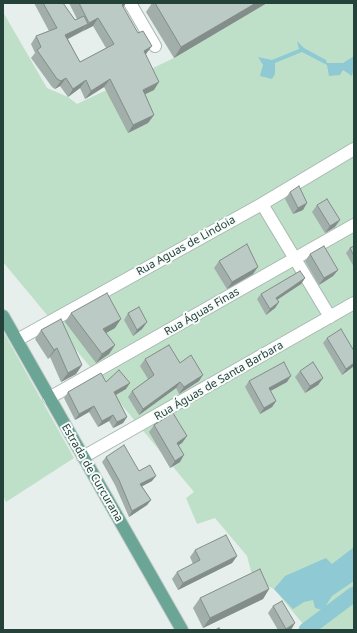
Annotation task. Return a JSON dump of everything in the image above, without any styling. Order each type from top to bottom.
[{"type":"main road","name":"Estrada de Curcurana","points":[[3,316],[182,630]]},
{"type":"street","points":[[130,3],[155,46]]},
{"type":"street","name":"Rua Aguas de Lindoia","points":[[17,340],[262,204],[354,149]]},
{"type":"street","points":[[262,204],[330,317]]},
{"type":"street","name":"Rua Águas Finas","points":[[49,398],[354,225]]},
{"type":"street","name":"Rua Águas de Santa Barbara","points":[[83,457],[354,303]]},
{"type":"green space","points":[[267,3],[354,3],[354,630],[308,630],[274,589],[253,579],[247,556],[215,518],[197,524],[186,498],[194,492],[3,262],[3,12],[47,88],[68,97],[77,104],[174,58]]},
{"type":"green space","points":[[3,331],[74,458],[6,502],[3,496]]},
{"type":"water","points":[[297,41],[304,48],[326,60],[327,63],[343,63],[354,56],[352,76],[343,70],[340,75],[329,76],[327,65],[302,52],[275,63],[275,74],[272,79],[260,76],[263,65],[258,57],[272,60],[299,49]]},
{"type":"water","points":[[354,547],[354,581],[332,596],[323,610],[315,608],[313,600],[304,602],[293,609],[274,589],[285,576],[326,558],[332,564]]},
{"type":"building","points":[[43,3],[63,3],[75,20],[84,16],[88,24],[65,35],[80,62],[114,44],[98,18],[89,23],[79,3],[125,3],[122,5],[138,33],[143,31],[152,46],[144,51],[159,82],[143,90],[154,115],[133,125],[110,79],[91,91],[86,80],[73,89],[66,78],[61,81],[57,79],[37,50],[41,47],[36,36],[57,28]]},
{"type":"building","points":[[155,3],[256,3],[181,47]]},
{"type":"building","points":[[299,186],[307,203],[298,208],[290,192]]},
{"type":"building","points":[[327,199],[340,220],[330,226],[317,205]]},
{"type":"building","points":[[247,244],[258,267],[232,282],[219,261]]},
{"type":"building","points":[[324,246],[338,270],[324,278],[310,254]]},
{"type":"building","points":[[354,246],[354,256],[350,248]]},
{"type":"building","points":[[300,271],[305,278],[276,298],[279,302],[270,309],[261,294]]},
{"type":"building","points":[[107,293],[121,319],[103,329],[115,345],[102,354],[71,313]]},
{"type":"building","points":[[139,307],[147,322],[137,330],[128,313]]},
{"type":"building","points":[[61,319],[82,365],[68,373],[57,348],[54,350],[41,330]]},
{"type":"building","points":[[341,329],[354,351],[354,363],[346,369],[327,338]]},
{"type":"building","points":[[169,345],[180,363],[191,355],[203,375],[184,387],[180,382],[143,409],[132,391],[154,375],[145,359]]},
{"type":"building","points":[[284,362],[291,376],[269,388],[276,401],[264,408],[249,381]]},
{"type":"building","points":[[313,362],[323,378],[310,386],[300,371]]},
{"type":"building","points":[[119,370],[130,383],[114,392],[127,417],[117,422],[113,415],[102,421],[94,406],[79,414],[68,392],[101,373],[106,382]]},
{"type":"building","points":[[173,413],[187,436],[177,443],[184,455],[175,461],[154,425]]},
{"type":"building","points":[[124,445],[139,471],[150,465],[156,476],[140,484],[151,500],[132,511],[119,480],[106,457]]},
{"type":"building","points":[[226,535],[237,556],[183,583],[177,572],[200,560],[195,550]]},
{"type":"building","points":[[260,569],[269,589],[210,618],[200,598]]},
{"type":"building","points":[[282,601],[295,623],[286,629],[273,606]]},
{"type":"waterway","points":[[306,630],[354,594]]}]
